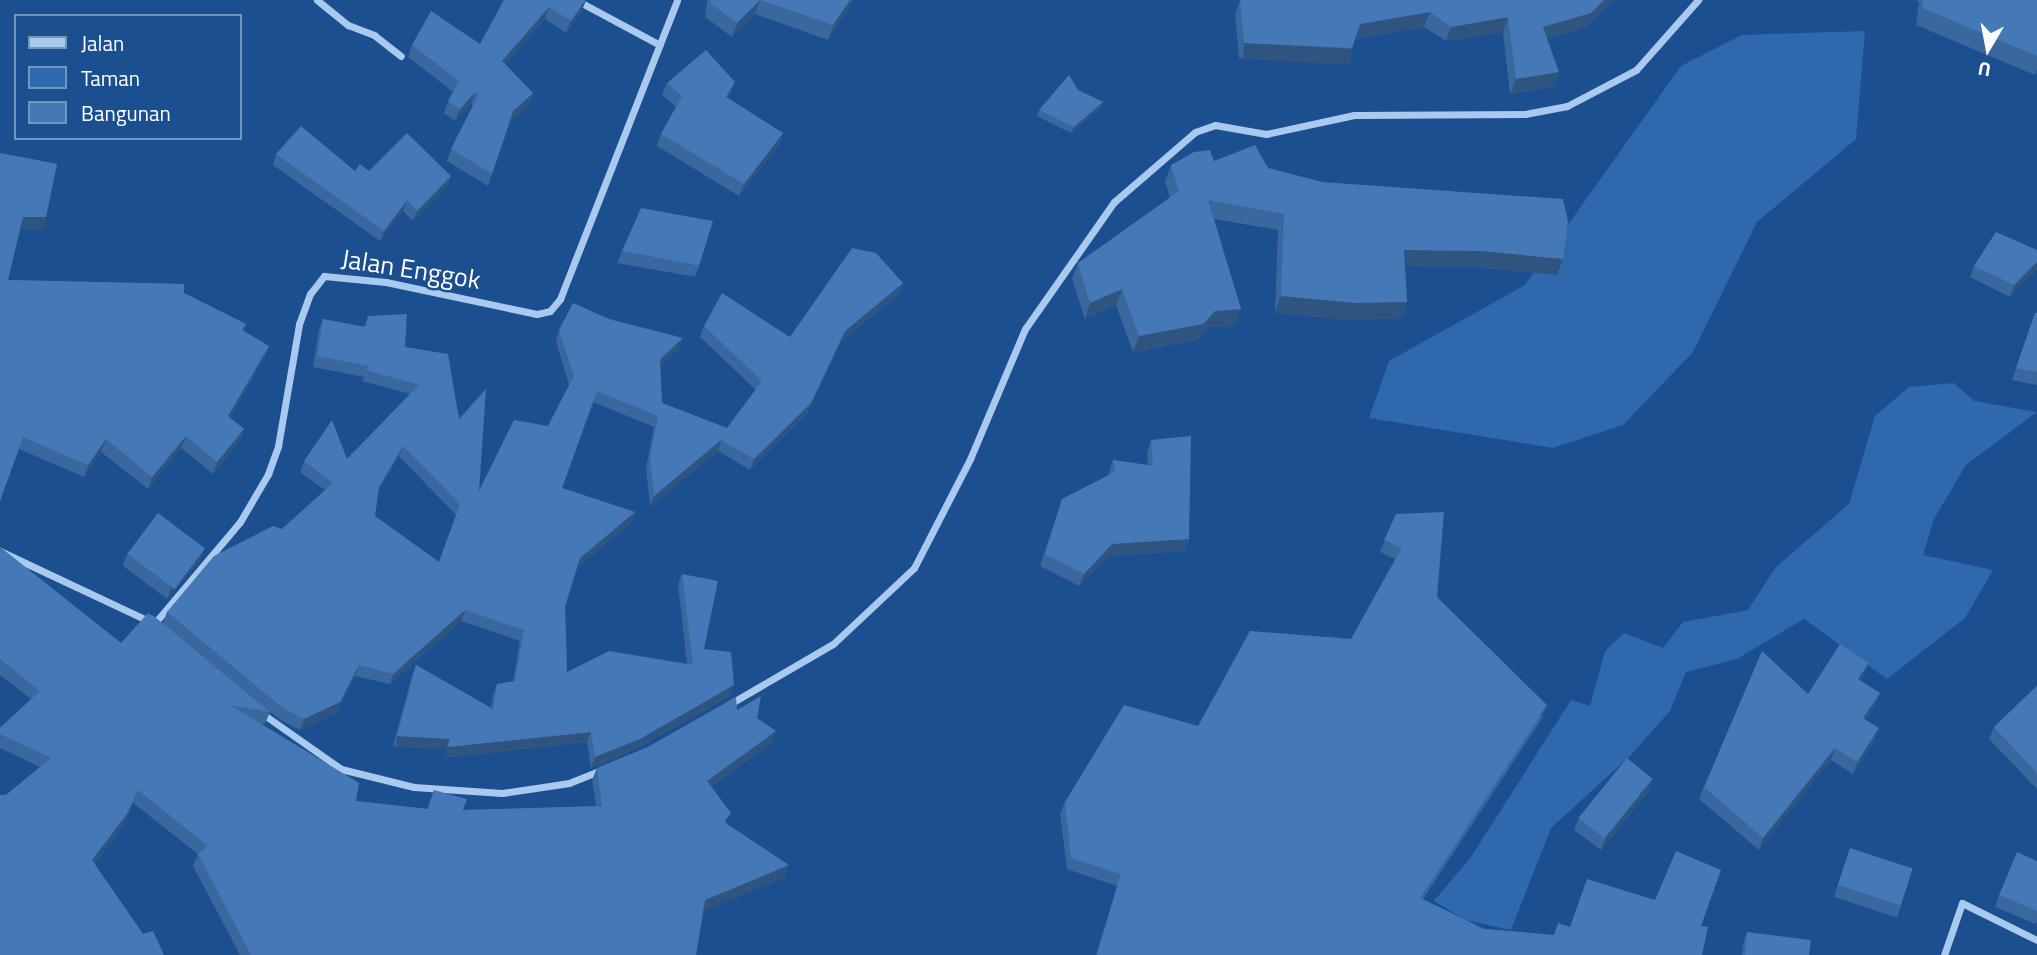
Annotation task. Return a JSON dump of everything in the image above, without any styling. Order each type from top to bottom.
[{"type":"street","points":[[317,0],[348,25],[374,35],[401,55]]},
{"type":"street","points":[[576,0],[660,45]]},
{"type":"street","name":"Jalan Enggok","points":[[154,624],[240,522],[268,474],[278,446],[299,324],[310,294],[324,276],[386,282],[537,314],[550,310],[561,299],[677,0]]},
{"type":"street","points":[[715,712],[833,644],[914,568],[970,459],[1032,318],[1114,202],[1195,132],[1215,125],[1266,134],[1354,115],[1525,114],[1567,106],[1636,70],[1698,0]]},
{"type":"street","points":[[0,551],[154,624],[162,631]]},
{"type":"street","points":[[256,708],[341,769],[414,787],[502,793],[569,783],[616,764]]},
{"type":"street","points":[[1944,955],[1962,903],[2037,940]]},
{"type":"green space","points":[[1865,31],[1856,139],[1757,222],[1693,352],[1623,425],[1553,448],[1369,418],[1389,361],[1525,285],[1681,66],[1742,35]]},
{"type":"green space","points":[[1954,383],[1974,401],[2037,412],[1966,465],[1934,519],[1923,555],[1993,570],[1965,618],[1887,679],[1804,619],[1737,659],[1686,672],[1670,711],[1631,755],[1551,828],[1511,930],[1465,920],[1434,901],[1471,857],[1571,700],[1590,706],[1605,651],[1624,633],[1663,648],[1683,622],[1748,610],[1776,567],[1849,504],[1875,416],[1909,387]]},
{"type":"building","points":[[504,0],[585,0],[571,21],[549,7],[502,61],[533,93],[513,111],[492,174],[451,149],[479,94],[475,92],[460,109],[448,101],[459,81],[412,45],[431,11],[480,44]]},
{"type":"building","points":[[711,0],[760,0],[737,23],[710,3]]},
{"type":"building","points":[[760,0],[850,0],[833,25]]},
{"type":"building","points":[[1240,0],[1604,0],[1591,13],[1543,27],[1559,72],[1516,79],[1508,17],[1451,27],[1430,12],[1360,24],[1352,48],[1244,43]]},
{"type":"building","points":[[1923,0],[2037,0],[2037,56],[1922,8]]},
{"type":"building","points":[[706,50],[735,82],[726,97],[783,133],[744,184],[661,134],[682,96],[667,83]]},
{"type":"building","points":[[1069,75],[1078,90],[1103,102],[1074,127],[1039,110]]},
{"type":"building","points":[[301,126],[355,171],[360,164],[369,171],[407,133],[451,176],[417,211],[407,200],[384,231],[276,154]]},
{"type":"building","points":[[1255,145],[1268,168],[1322,182],[1563,199],[1568,221],[1563,259],[1482,251],[1404,250],[1407,302],[1355,303],[1281,296],[1284,214],[1208,200],[1241,309],[1215,311],[1203,324],[1139,336],[1122,289],[1090,303],[1078,263],[1179,191],[1171,165],[1194,152],[1210,150],[1214,161]]},
{"type":"building","points":[[0,153],[57,164],[46,217],[23,217],[8,280],[184,284],[184,293],[246,324],[242,330],[269,346],[228,416],[244,429],[217,462],[186,436],[152,477],[106,439],[88,465],[23,437],[0,501]]},
{"type":"building","points":[[641,208],[713,221],[699,266],[622,251]]},
{"type":"building","points":[[1996,232],[2037,250],[2037,262],[2014,285],[1974,266]]},
{"type":"building","points":[[852,248],[876,253],[903,283],[845,331],[811,403],[754,459],[721,440],[654,496],[650,457],[658,416],[597,391],[562,488],[635,512],[580,558],[565,606],[567,672],[609,651],[693,665],[682,574],[718,581],[704,649],[731,652],[734,685],[640,739],[595,757],[591,732],[447,747],[450,739],[397,736],[416,665],[493,709],[497,684],[515,681],[524,630],[465,610],[393,674],[359,665],[340,702],[304,719],[283,708],[167,612],[214,556],[273,526],[282,529],[333,483],[304,461],[332,420],[347,459],[419,385],[366,370],[369,366],[317,356],[323,319],[366,327],[368,316],[407,314],[405,347],[448,354],[459,419],[486,389],[479,491],[514,420],[548,426],[574,376],[559,330],[573,303],[609,319],[683,338],[660,359],[662,403],[727,428],[762,381],[704,326],[722,293],[790,337]],"holes":[[[403,446],[460,504],[439,562],[375,516],[379,487]]]},
{"type":"building","points":[[2037,313],[2037,372],[2016,368]]},
{"type":"building","points":[[1191,436],[1189,539],[1112,544],[1084,574],[1045,554],[1062,499],[1115,472],[1113,460],[1153,466],[1151,440]]},
{"type":"building","points":[[1444,512],[1437,597],[1547,705],[1420,898],[1484,929],[1554,935],[1558,923],[1570,927],[1587,879],[1655,900],[1676,851],[1721,870],[1701,926],[1708,927],[1702,955],[1097,955],[1121,874],[1071,858],[1065,802],[1124,705],[1198,726],[1250,631],[1351,639],[1402,548],[1384,540],[1396,514]]},
{"type":"building","points":[[158,513],[205,549],[174,589],[127,554]]},
{"type":"building","points":[[0,547],[121,643],[148,613],[155,617],[270,712],[230,705],[359,783],[356,801],[428,809],[434,790],[467,799],[463,810],[602,806],[597,768],[646,748],[736,697],[737,710],[761,696],[757,718],[776,731],[707,781],[731,813],[724,822],[789,865],[705,900],[696,955],[251,955],[198,854],[208,846],[138,790],[127,814],[92,860],[143,934],[153,931],[164,955],[0,955],[0,795],[6,795],[51,758],[0,734],[0,728],[40,691],[0,659]]},
{"type":"building","points":[[1840,644],[1869,663],[1858,679],[1880,693],[1863,718],[1879,728],[1857,762],[1835,748],[1763,838],[1704,787],[1762,651],[1808,694]]},
{"type":"building","points":[[2037,686],[2037,773],[1994,727]]},
{"type":"building","points":[[1627,758],[1653,779],[1604,839],[1579,818]]},
{"type":"building","points":[[1850,848],[1913,868],[1901,905],[1838,885]]},
{"type":"building","points":[[2017,852],[2037,861],[2037,911],[1999,895]]},
{"type":"building","points":[[1747,932],[1811,940],[1809,955],[1745,955]]}]
